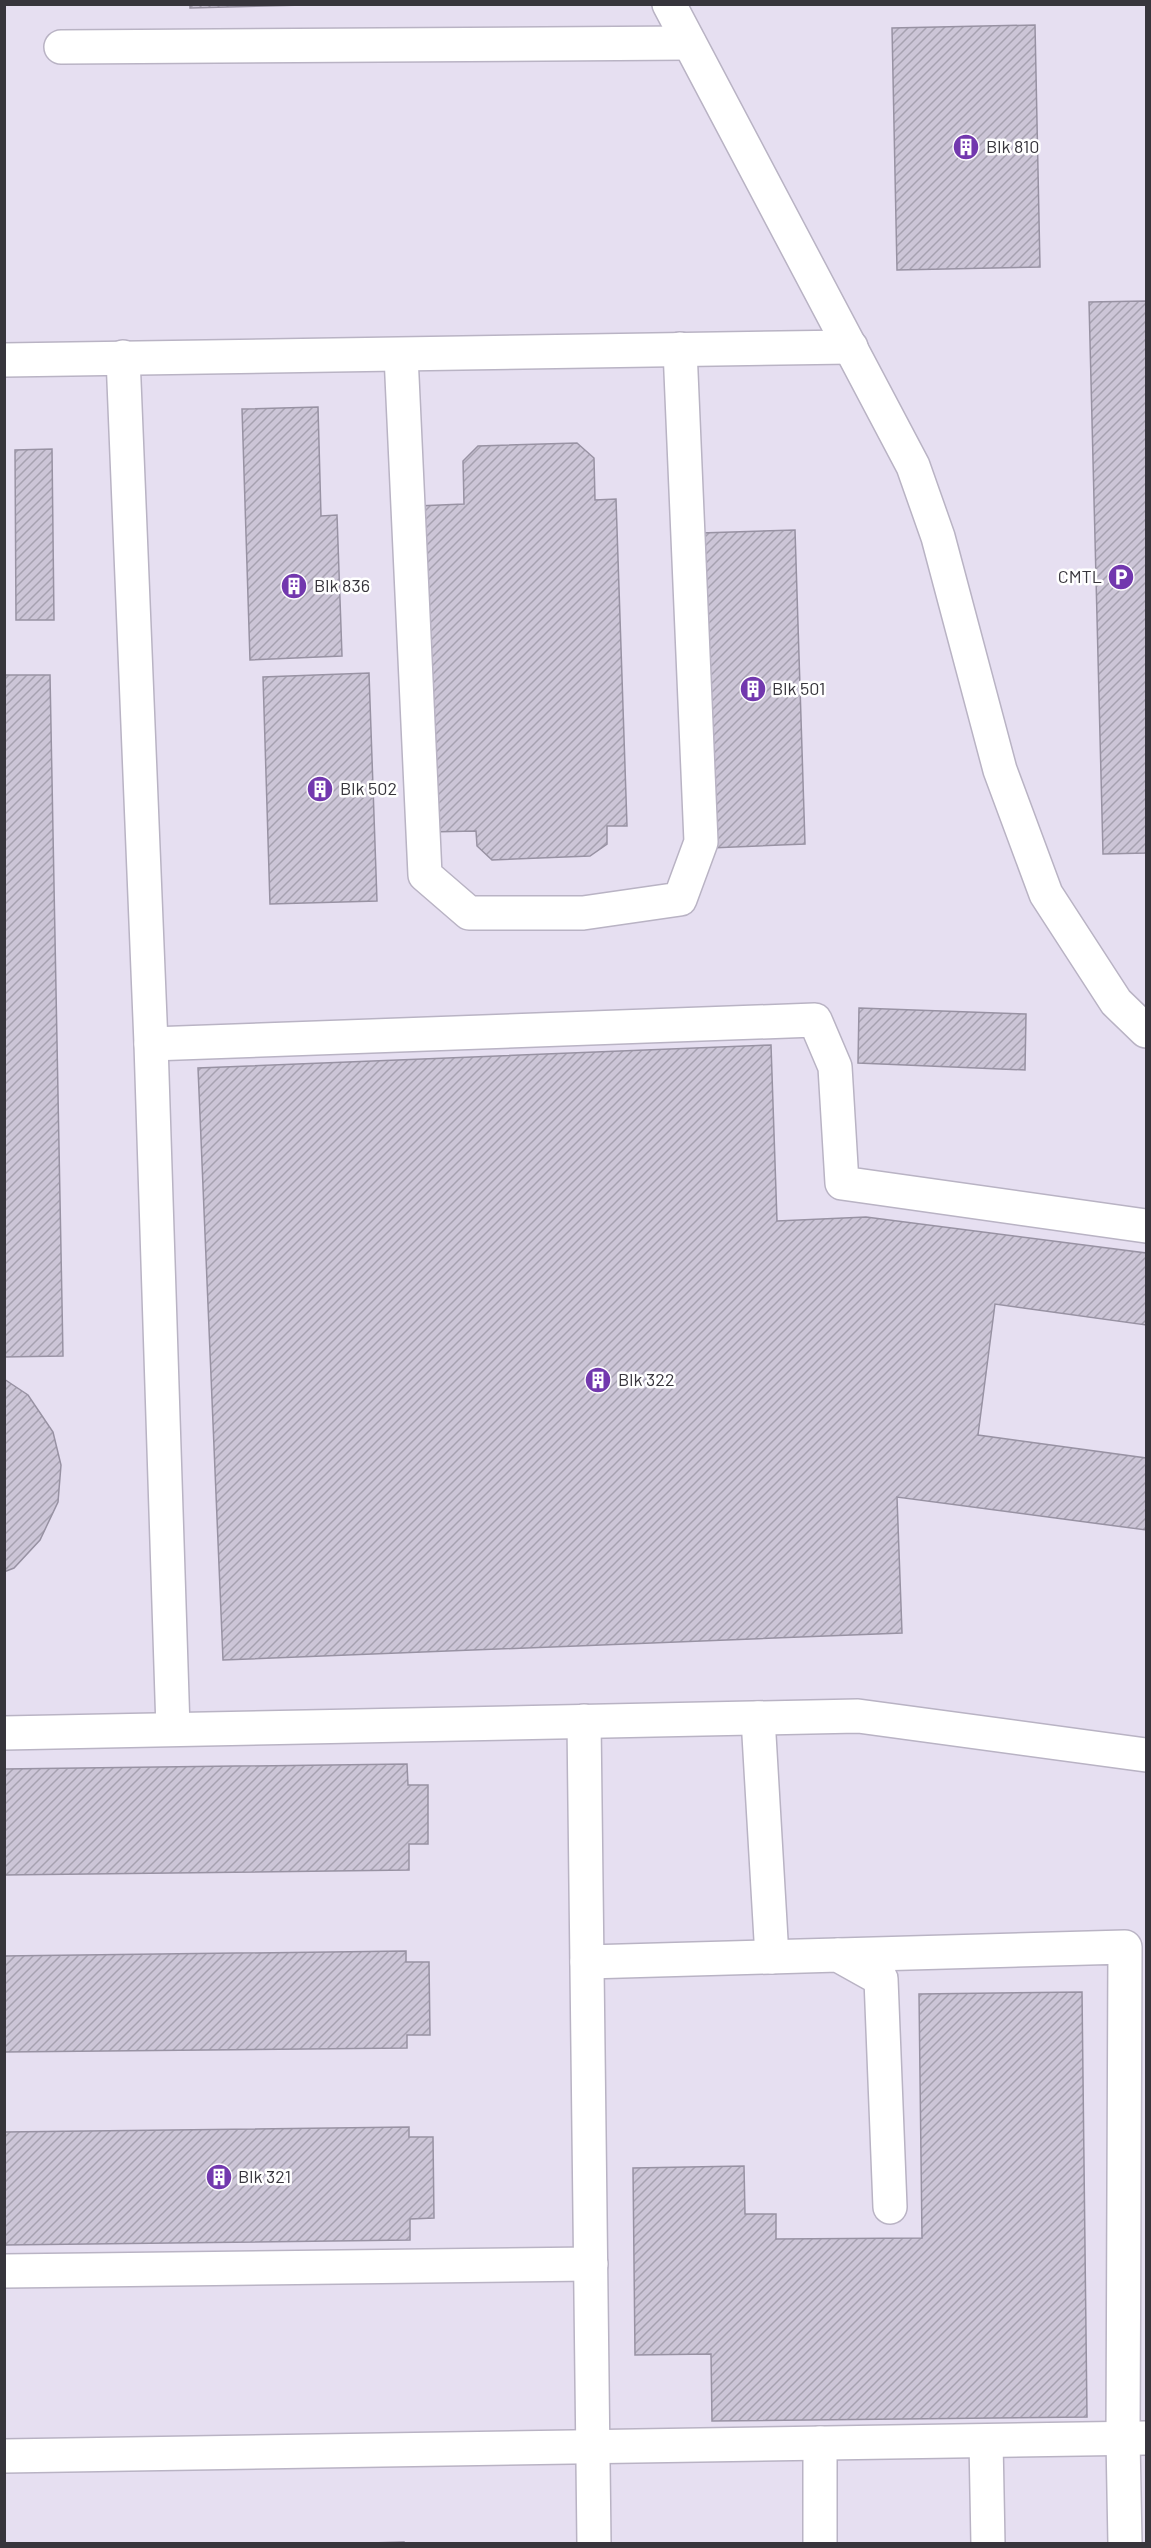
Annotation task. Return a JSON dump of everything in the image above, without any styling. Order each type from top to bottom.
[{"type":"lane","points":[[669,4],[913,466],[938,537],[1000,770],[1046,894],[1116,1002],[1146,1031]]},
{"type":"lane","points":[[61,47],[689,43]]},
{"type":"lane","points":[[4,360],[123,357],[401,356],[851,347]]},
{"type":"lane","points":[[401,356],[425,875],[469,913],[583,913],[680,899],[701,842],[680,349]]},
{"type":"lane","points":[[123,357],[151,1044],[173,1729]]},
{"type":"lane","points":[[151,1044],[815,1020],[835,1067],[842,1183],[1146,1226]]},
{"type":"lane","points":[[4,1733],[858,1716],[1146,1755]]},
{"type":"lane","points":[[758,1718],[772,1957]]},
{"type":"lane","points":[[584,1721],[594,2544]]},
{"type":"lane","points":[[587,1962],[1125,1947],[1135,2439],[1125,2544]]},
{"type":"lane","points":[[838,1955],[881,1979],[890,2207]]},
{"type":"lane","points":[[4,2271],[591,2264]]},
{"type":"lane","points":[[4,2456],[1135,2439]]},
{"type":"lane","points":[[986,2441],[988,2544]]},
{"type":"lane","points":[[820,2443],[820,2544]]},
{"type":"building","points":[[190,4],[345,4],[190,8]]},
{"type":"building","name":"Blk 810","points":[[1035,25],[1040,267],[897,270],[892,28]]},
{"type":"building","name":"CMTL","points":[[1146,301],[1146,853],[1103,854],[1089,302]]},
{"type":"building","name":"Blk 836","points":[[318,407],[321,516],[337,515],[342,656],[250,660],[242,409]]},
{"type":"building","points":[[577,443],[594,458],[595,500],[616,499],[627,826],[607,826],[607,844],[590,856],[492,860],[477,846],[476,831],[428,832],[417,506],[464,504],[463,461],[478,446]]},
{"type":"building","points":[[52,449],[54,620],[16,620],[15,450]]},
{"type":"building","name":"Blk 501","points":[[795,530],[805,844],[711,848],[701,533]]},
{"type":"building","name":"Blk 502","points":[[369,673],[377,901],[270,904],[263,677]]},
{"type":"building","points":[[4,675],[50,675],[63,1356],[4,1357]]},
{"type":"building","points":[[859,1008],[1026,1014],[1025,1070],[858,1063]]},
{"type":"building","name":"Blk 322","points":[[771,1045],[777,1221],[866,1217],[1146,1253],[1146,1325],[995,1304],[978,1435],[1146,1458],[1146,1530],[897,1497],[902,1633],[223,1660],[198,1068]]},
{"type":"building","points":[[4,1379],[28,1395],[53,1432],[61,1465],[58,1502],[40,1540],[14,1568],[4,1572]]},
{"type":"building","points":[[407,1764],[408,1785],[428,1785],[428,1844],[409,1844],[409,1870],[4,1875],[4,1769]]},
{"type":"building","points":[[406,1951],[406,1962],[429,1962],[430,2035],[407,2035],[407,2048],[4,2052],[4,1956]]},
{"type":"building","points":[[1082,1992],[1087,2417],[712,2421],[711,2354],[635,2355],[633,2168],[744,2166],[745,2214],[776,2214],[776,2239],[922,2238],[919,1994]]},
{"type":"building","name":"Blk 321","points":[[409,2127],[409,2137],[433,2137],[434,2218],[410,2219],[410,2240],[4,2245],[4,2132]]},
{"type":"building","points":[[404,2542],[404,2544],[370,2544],[370,2543]]},
{"type":"place","name":"Blk 810","points":[[966,147]]},
{"type":"place","name":"CMTL","points":[[1121,577]]},
{"type":"place","name":"Blk 836","points":[[294,586]]},
{"type":"place","name":"Blk 501","points":[[753,689]]},
{"type":"place","name":"Blk 502","points":[[320,789]]},
{"type":"place","name":"Blk 322","points":[[598,1380]]},
{"type":"place","name":"Blk 321","points":[[219,2177]]}]
